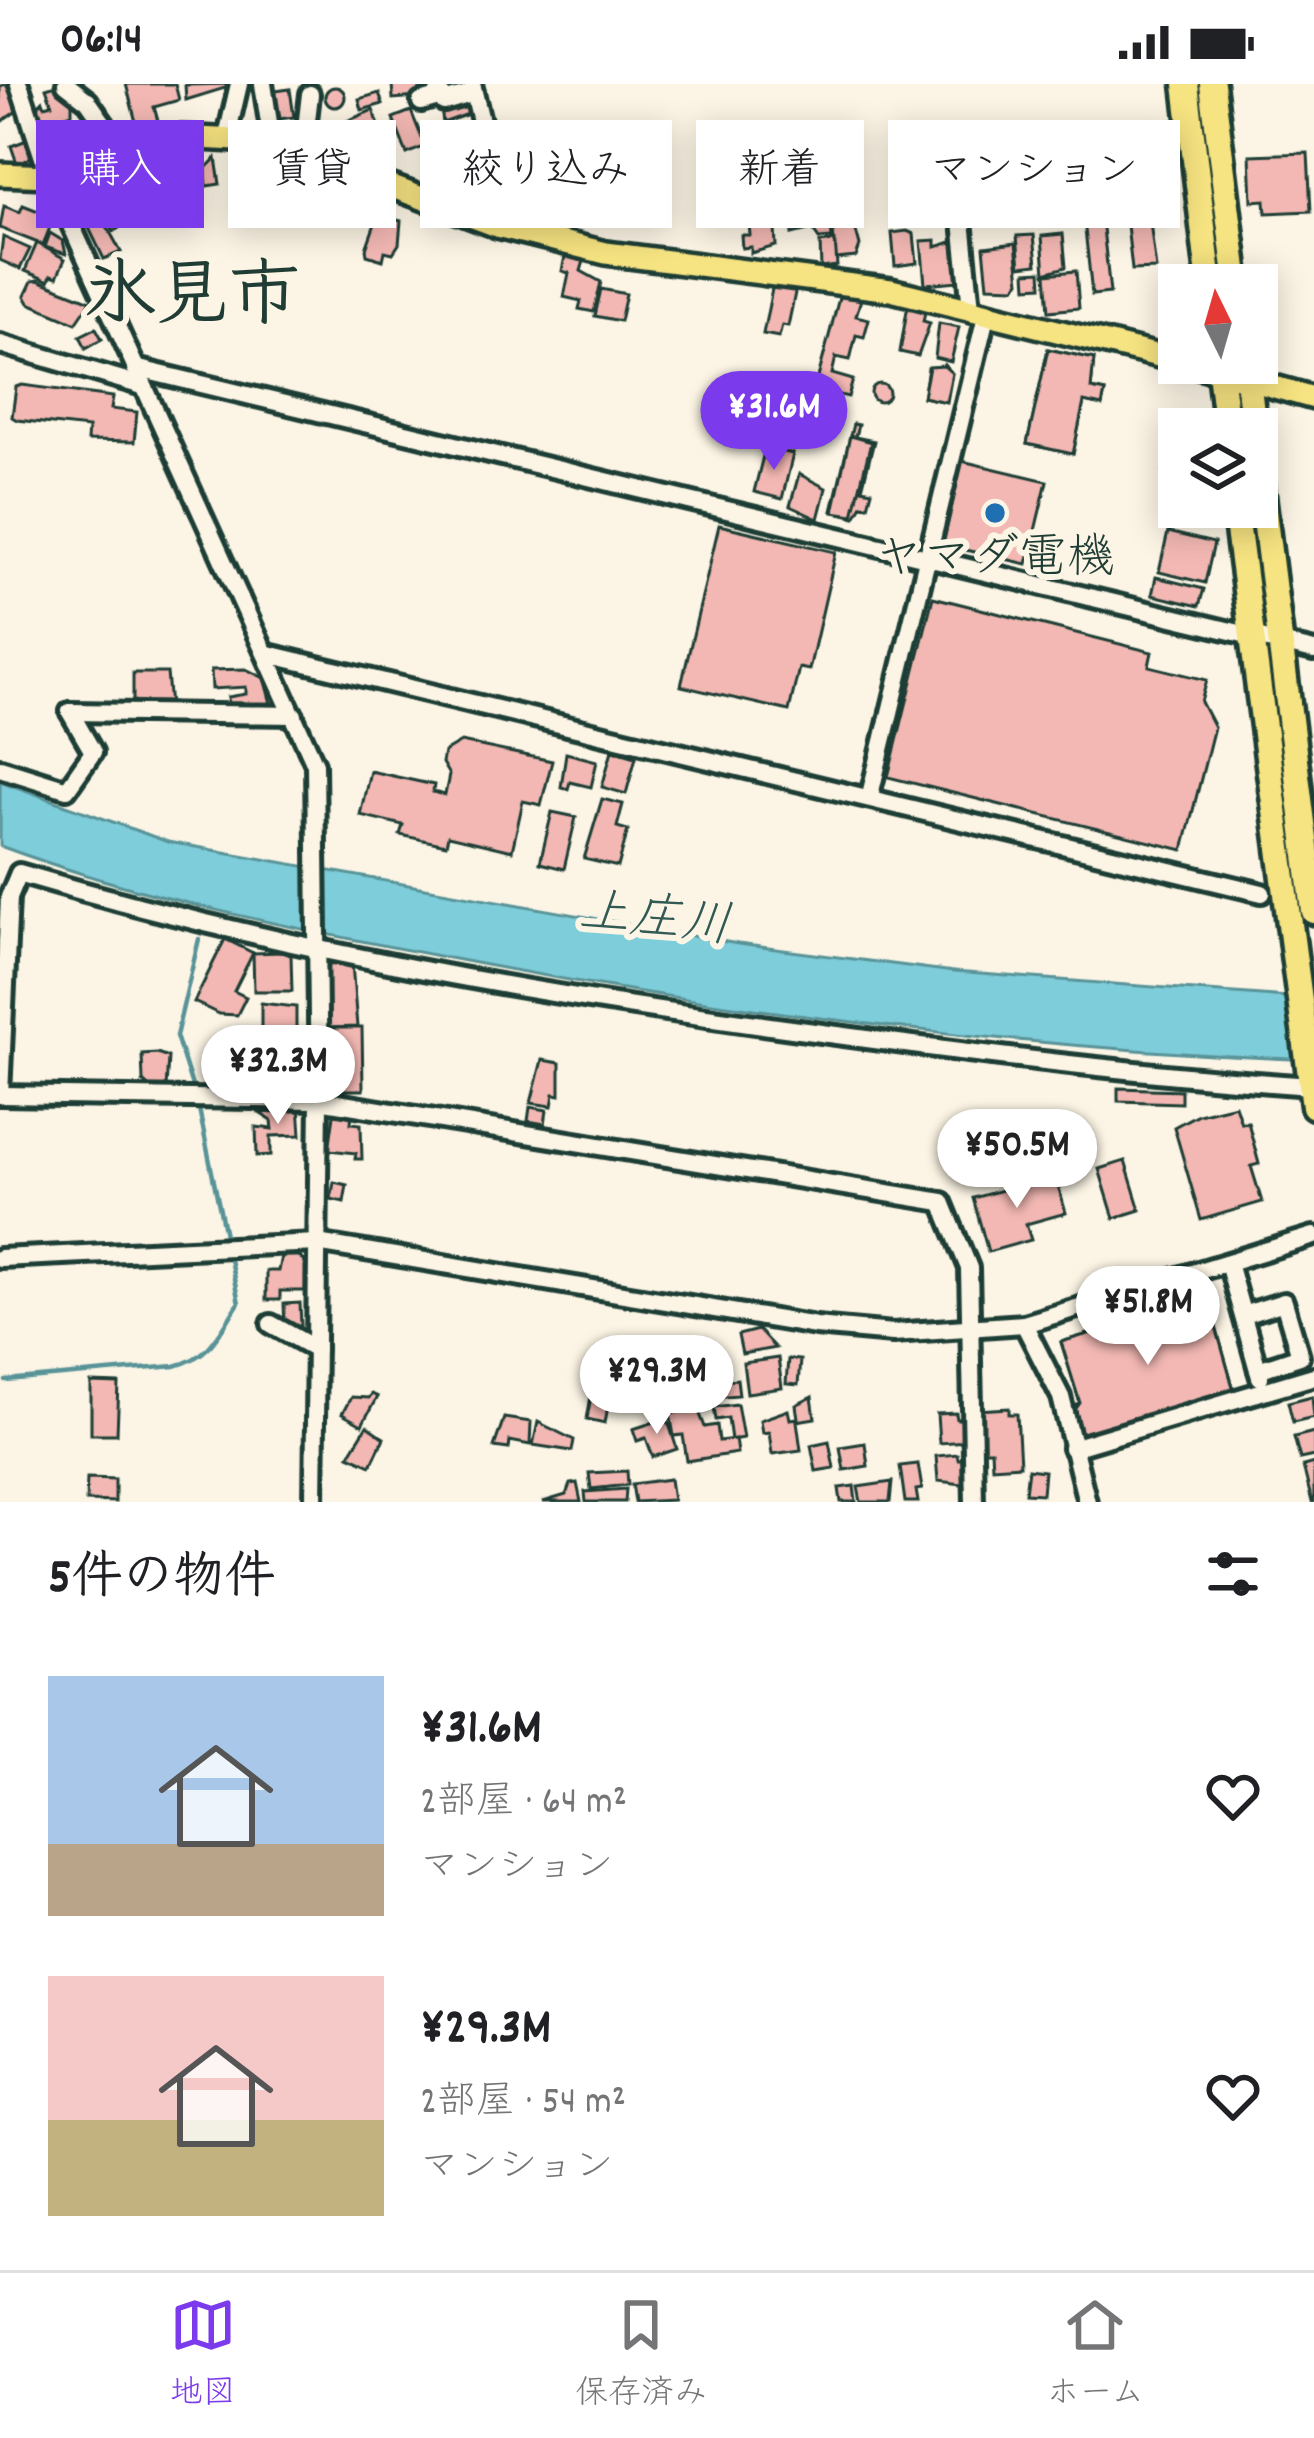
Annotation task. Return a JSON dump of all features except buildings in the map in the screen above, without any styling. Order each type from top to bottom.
[{"type":"highway","points":[[1186,84],[1207,264]]},
{"type":"highway","points":[[1212,84],[1234,264]]},
{"type":"highway","points":[[1237,528],[1313,1096]]},
{"type":"highway","points":[[1265,528],[1314,910]]},
{"type":"main road","points":[[204,136],[227,136]]},
{"type":"main road","points":[[0,174],[36,175]]},
{"type":"main road","points":[[505,228],[606,253],[891,290],[1158,356]]},
{"type":"main road","points":[[1278,383],[1314,398]]},
{"type":"street","points":[[19,84],[36,136]]},
{"type":"street","points":[[66,84],[88,101],[101,120]]},
{"type":"street","points":[[227,136],[239,84]]},
{"type":"street","points":[[263,84],[269,120]]},
{"type":"street","points":[[422,102],[440,91],[444,101],[473,88],[481,120]]},
{"type":"street","points":[[307,120],[310,94]]},
{"type":"street","points":[[72,228],[315,764],[320,1100],[314,1502]]},
{"type":"street","points":[[870,795],[928,555],[979,310],[966,228]]},
{"type":"street","points":[[0,344],[142,386]]},
{"type":"street","points":[[135,368],[1314,650]]},
{"type":"street","points":[[268,654],[870,795],[1262,893]]},
{"type":"street","points":[[0,769],[68,789],[93,752],[70,712],[295,716]]},
{"type":"street","points":[[0,866],[164,916],[318,951],[642,1010],[1313,1096]]},
{"type":"street","points":[[19,873],[9,897],[0,1095],[320,1100],[942,1202],[969,1268],[974,1502]]},
{"type":"street","points":[[0,1258],[317,1244],[816,1326],[893,1333],[1024,1324],[1314,1236]]},
{"type":"street","points":[[1228,1263],[1264,1391]]},
{"type":"street","points":[[1243,1315],[1284,1302],[1300,1357],[1258,1370]]},
{"type":"street","points":[[272,1324],[316,1349]]},
{"type":"street","points":[[1024,1324],[1061,1397],[1087,1502]]},
{"type":"street","points":[[1072,1448],[1314,1376]]},
{"type":"water","points":[[0,781],[168,842],[738,944],[954,972],[1314,999],[1314,1060],[1096,1047],[771,1012],[556,978],[278,924],[166,898],[0,846]]},
{"type":"waterway","points":[[193,1089],[176,1036],[199,939]]},
{"type":"waterway","points":[[6,1381],[175,1366],[198,1356],[220,1333],[239,1303],[198,1104]]},
{"type":"place","name":"ヤマダ電機","points":[[995,513]]},
{"type":"district","name":"氷見市","points":[[192,301]]},
{"type":"water label","name":"上庄川","points":[[655,923]]}]
